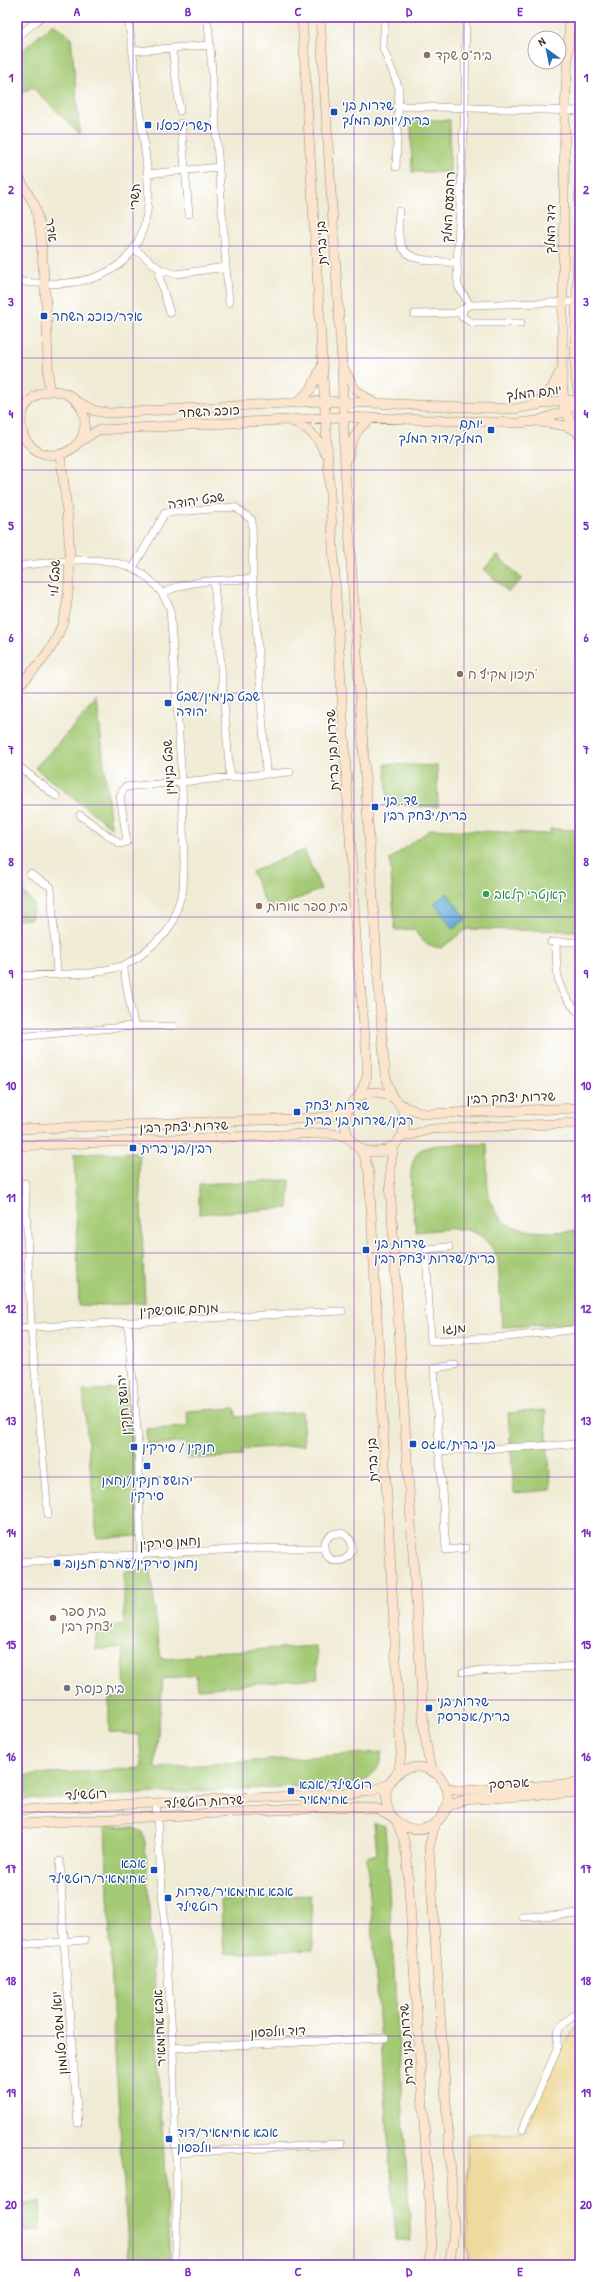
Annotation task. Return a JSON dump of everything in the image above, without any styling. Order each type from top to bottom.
[{"type":"main road","name":"בני ברית","points":[[302,17],[323,401]]},
{"type":"main road","name":"בני ברית","points":[[320,17],[342,365],[345,468]]},
{"type":"main road","name":"דוד המלך","points":[[570,17],[565,110],[561,369],[563,400],[566,411],[578,434]]},
{"type":"main road","name":"אדר","points":[[17,174],[35,206],[40,228],[45,285],[49,391]]},
{"type":"main road","points":[[579,403],[576,377],[580,180]]},
{"type":"main road","points":[[298,402],[311,389],[322,363]]},
{"type":"main road","points":[[342,365],[355,389],[374,403]]},
{"type":"main road","points":[[530,407],[544,398],[551,390],[561,369]]},
{"type":"main road","points":[[49,391],[60,391],[70,395],[78,402],[83,412],[85,422],[84,432],[74,448],[60,455],[49,455],[38,452],[30,446],[23,437],[20,426],[22,414],[27,403],[33,397],[49,391]]},
{"type":"main road","name":"יותם המלך","points":[[323,401],[490,409],[530,407],[563,400],[579,403]]},
{"type":"main road","name":"כוכב השחר","points":[[78,402],[95,411],[109,413],[323,401]]},
{"type":"main road","name":"שדרות בני ברית","points":[[323,401],[356,939],[367,1059],[367,1077],[359,1096]]},
{"type":"main road","name":"יותם המלך","points":[[343,417],[375,417],[497,423],[537,421],[566,411],[579,403]]},
{"type":"main road","name":"כוכב השחר","points":[[79,442],[98,430],[343,417]]},
{"type":"main road","points":[[375,417],[366,422],[355,433],[345,468],[384,1063],[387,1084],[405,1120],[397,1141],[390,1167],[390,1185],[424,1730],[428,1756],[434,1772],[445,1786],[448,1799],[444,1811],[435,1823],[429,1848],[454,2220],[453,2242],[449,2265]]},
{"type":"main road","points":[[287,420],[305,427],[311,432],[321,443],[327,461]]},
{"type":"main road","points":[[537,421],[559,424],[578,434]]},
{"type":"main road","name":"שבט לוי","points":[[17,687],[35,669],[58,636],[65,615],[69,544],[60,455]]},
{"type":"main road","points":[[395,1100],[376,1092],[359,1096],[347,1110],[345,1125],[353,1143],[365,1150],[375,1152],[385,1150],[397,1141],[430,1129],[580,1123]]},
{"type":"main road","name":"שדרות יצחק רבין","points":[[395,1100],[407,1108],[426,1114],[580,1108]]},
{"type":"main road","name":"שדרות יצחק רבין","points":[[17,1129],[316,1118],[336,1115],[347,1110]]},
{"type":"main road","name":"שדרות יצחק רבין","points":[[17,1146],[326,1133],[344,1136],[353,1143]]},
{"type":"main road","name":"בני ברית","points":[[353,1143],[364,1155],[369,1173],[401,1753],[399,1770],[395,1776]]},
{"type":"main road","points":[[434,1772],[425,1768],[414,1767],[404,1770],[395,1776],[389,1784],[386,1801],[394,1819],[411,1829],[420,1829],[435,1823]]},
{"type":"main road","name":"אפרסק","points":[[445,1786],[453,1790],[462,1791],[580,1783]]},
{"type":"main road","name":"שדרות רוטשילד","points":[[156,1804],[352,1793],[372,1791],[389,1784]]},
{"type":"main road","name":"אפרסק","points":[[444,1811],[452,1804],[465,1800],[580,1792]]},
{"type":"main road","name":"רוטשילד","points":[[17,1810],[156,1804]]},
{"type":"main road","name":"שדרות רוטשילד","points":[[17,1824],[353,1806],[378,1809],[394,1819]]},
{"type":"main road","name":"שדרות בני ברית","points":[[394,1819],[404,1840],[407,1859],[432,2247],[428,2265]]},
{"type":"street","name":"תשרי","points":[[17,281],[45,285],[100,276],[124,261],[135,249],[144,224],[148,203],[147,174],[128,17]]},
{"type":"street","points":[[385,17],[383,48],[399,88],[397,106],[396,167]]},
{"type":"street","name":"רחבעם המלך","points":[[466,17],[465,107],[457,263],[458,286],[470,305]]},
{"type":"street","points":[[17,37],[40,18]]},
{"type":"street","points":[[208,24],[229,303]]},
{"type":"street","points":[[133,51],[210,45]]},
{"type":"street","points":[[172,48],[180,112]]},
{"type":"street","points":[[397,106],[580,111]]},
{"type":"street","points":[[181,123],[184,171],[189,214]]},
{"type":"street","points":[[147,174],[219,167]]},
{"type":"street","points":[[399,211],[397,234],[403,249],[415,259],[457,263]]},
{"type":"street","points":[[135,249],[162,270],[176,274],[226,267]]},
{"type":"street","points":[[162,270],[159,276],[170,313]]},
{"type":"street","points":[[415,314],[455,313],[470,305],[578,302]]},
{"type":"street","points":[[464,309],[462,317],[473,323],[522,324]]},
{"type":"street","name":"שבט יהודה","points":[[133,568],[165,513],[235,507],[252,520],[253,579],[266,773]]},
{"type":"street","name":"שבט בנימין","points":[[17,566],[85,559],[118,562],[133,568],[163,593],[170,608],[182,781],[183,890],[173,921],[166,934],[140,956],[123,966],[92,973],[17,976]]},
{"type":"street","points":[[163,593],[179,586],[214,581],[253,579]]},
{"type":"street","points":[[214,581],[230,777]]},
{"type":"street","points":[[17,765],[56,796]]},
{"type":"street","points":[[80,815],[120,844],[127,842],[120,796],[125,787],[290,772]]},
{"type":"street","points":[[30,874],[51,886],[57,974]]},
{"type":"street","points":[[580,942],[553,942],[561,990],[567,1000],[580,1014]]},
{"type":"street","points":[[123,966],[134,1026]]},
{"type":"street","points":[[17,1037],[134,1026],[172,1026]]},
{"type":"street","points":[[25,1183],[31,1327],[48,1515]]},
{"type":"street","name":"מנגו","points":[[449,1247],[426,1249],[431,1341],[507,1338],[580,1329]]},
{"type":"street","name":"מנחם אוסישקין","points":[[17,1328],[342,1311]]},
{"type":"street","name":"יהושע חנקין","points":[[128,1323],[138,1440],[141,1556]]},
{"type":"street","name":"מנגו","points":[[570,1331],[580,1334]]},
{"type":"street","points":[[455,1366],[434,1368],[438,1451],[446,1550],[466,1548]]},
{"type":"street","points":[[438,1451],[580,1444]]},
{"type":"street","points":[[334,1533],[347,1536],[352,1544],[348,1557],[340,1561],[328,1556],[324,1548],[326,1539],[334,1533]]},
{"type":"street","name":"נחמן סירקין","points":[[17,1562],[141,1556],[254,1547],[324,1548]]},
{"type":"street","points":[[463,1672],[580,1666]]},
{"type":"street","name":"אבא אחימאיר","points":[[156,1804],[173,2048],[176,2153],[176,2251],[174,2265]]},
{"type":"street","name":"יואל משה סלומון","points":[[60,1861],[64,1942],[78,2123]]},
{"type":"street","points":[[523,1917],[580,1914]]},
{"type":"street","points":[[17,1944],[85,1940]]},
{"type":"street","points":[[522,2129],[557,2050],[556,2040],[559,2027],[580,2009]]},
{"type":"street","name":"דוד וולפסון","points":[[173,2048],[385,2038]]},
{"type":"street","points":[[176,2153],[341,2144]]},
{"type":"street","name":"אבא אחימאיר","points":[[176,2251],[179,2265]]},
{"type":"green space","points":[[53,24],[71,37],[80,134],[32,87],[17,95],[17,55]]},
{"type":"green space","points":[[411,120],[450,120],[450,172],[412,172]]},
{"type":"green space","points":[[497,555],[522,579],[508,592],[484,569]]},
{"type":"green space","points":[[97,701],[111,827],[35,768]]},
{"type":"green space","points":[[385,764],[437,766],[438,807],[388,805]]},
{"type":"green space","name":"קאנטרי קלאב","points":[[431,829],[550,834],[550,829],[580,830],[580,931],[467,929],[441,948],[432,946],[425,942],[419,937],[414,929],[395,930],[390,859]]},
{"type":"green space","points":[[304,850],[321,889],[269,911],[252,872]]},
{"type":"green space","points":[[17,886],[34,903],[31,919],[17,920]]},
{"type":"green space","points":[[487,1144],[487,1181],[489,1195],[497,1214],[505,1222],[516,1227],[542,1232],[580,1231],[580,1323],[502,1327],[498,1259],[491,1246],[483,1237],[464,1229],[441,1229],[416,1232],[411,1175],[412,1164],[416,1155],[422,1149],[436,1145]]},
{"type":"green space","points":[[139,1152],[145,1303],[79,1306],[74,1154]]},
{"type":"green space","points":[[290,1180],[288,1208],[199,1214],[199,1184]]},
{"type":"green space","points":[[133,1387],[142,1536],[97,1538],[83,1391]]},
{"type":"green space","points":[[235,1408],[236,1417],[302,1412],[304,1445],[242,1449],[242,1456],[187,1459],[186,1442],[147,1445],[146,1429],[188,1427],[187,1411]]},
{"type":"green space","points":[[545,1410],[551,1490],[514,1493],[508,1413]]},
{"type":"green space","points":[[150,1570],[161,1659],[191,1657],[196,1653],[316,1646],[318,1678],[198,1689],[196,1675],[163,1679],[155,1768],[383,1752],[378,1767],[373,1774],[360,1783],[17,1800],[17,1776],[142,1768],[139,1735],[109,1732],[109,1698],[125,1697],[123,1648],[96,1649],[96,1629],[124,1624],[124,1572]]},
{"type":"green space","points":[[374,1823],[385,1826],[411,2240],[396,2240],[367,1857],[377,1854]]},
{"type":"green space","points":[[105,1825],[134,1828],[142,1832],[145,1842],[170,2260],[129,2262],[115,2053]]},
{"type":"green space","points":[[311,1895],[313,1950],[224,1954],[221,1900]]},
{"type":"green space","points":[[40,2202],[41,2231],[23,2232],[22,2203]]},
{"type":"sand","points":[[580,2023],[580,2265],[468,2265],[467,2135],[524,2133],[561,2048]]},
{"type":"water","points":[[447,893],[466,919],[453,929],[434,903]]},
{"type":"place","name":"ביה\"ס שקד","points":[[427,55]]},
{"type":"place","name":"שדרות בני ברית/יותם המלך","points":[[334,112]]},
{"type":"place","name":"תשרי/כסלו","points":[[148,125]]},
{"type":"place","name":"אדר/כוכב השחר","points":[[44,316]]},
{"type":"place","name":"יותם המלך/דוד המלך","points":[[491,430]]},
{"type":"place","name":"תיכון מקיף ח'","points":[[460,674]]},
{"type":"place","name":"שבט בנימין/שבט יהודה","points":[[168,703]]},
{"type":"place","name":"שד. בני ברית/יצחק רבין","points":[[375,807]]},
{"type":"place","name":"קאנטרי קלאב","points":[[486,894]]},
{"type":"place","name":"בית ספר אורות","points":[[259,906]]},
{"type":"place","name":"שדרות יצחק רבין/שדרות בני ברית","points":[[297,1112]]},
{"type":"place","name":"רבין/בני ברית","points":[[133,1148]]},
{"type":"place","name":"שדרות בני ברית/שדרות יצחק רבין","points":[[366,1250]]},
{"type":"place","name":"בני ברית/אגס","points":[[413,1444]]},
{"type":"place","name":"חנקין / סירקין","points":[[134,1447]]},
{"type":"place","name":"יהושע חנקין/נחמן סירקין","points":[[147,1466]]},
{"type":"place","name":"נחמן סירקין/עמרם חזנוב","points":[[57,1563]]},
{"type":"place","name":"בית ספר יצחק רבין","points":[[53,1618]]},
{"type":"place","name":"בית כנסת","points":[[67,1688]]},
{"type":"place","name":"שדרות בני ברית/אפרסק","points":[[429,1708]]},
{"type":"place","name":"רוטשילד/אבא אחימאיר","points":[[291,1791]]},
{"type":"place","name":"אבא אחימאיר/רוטשילד","points":[[154,1870]]},
{"type":"place","name":"אבא אחימאיר/שדרות רוטשילד","points":[[168,1898]]},
{"type":"place","name":"אבא אחימאיר/דוד וולפסון","points":[[169,2139]]}]
